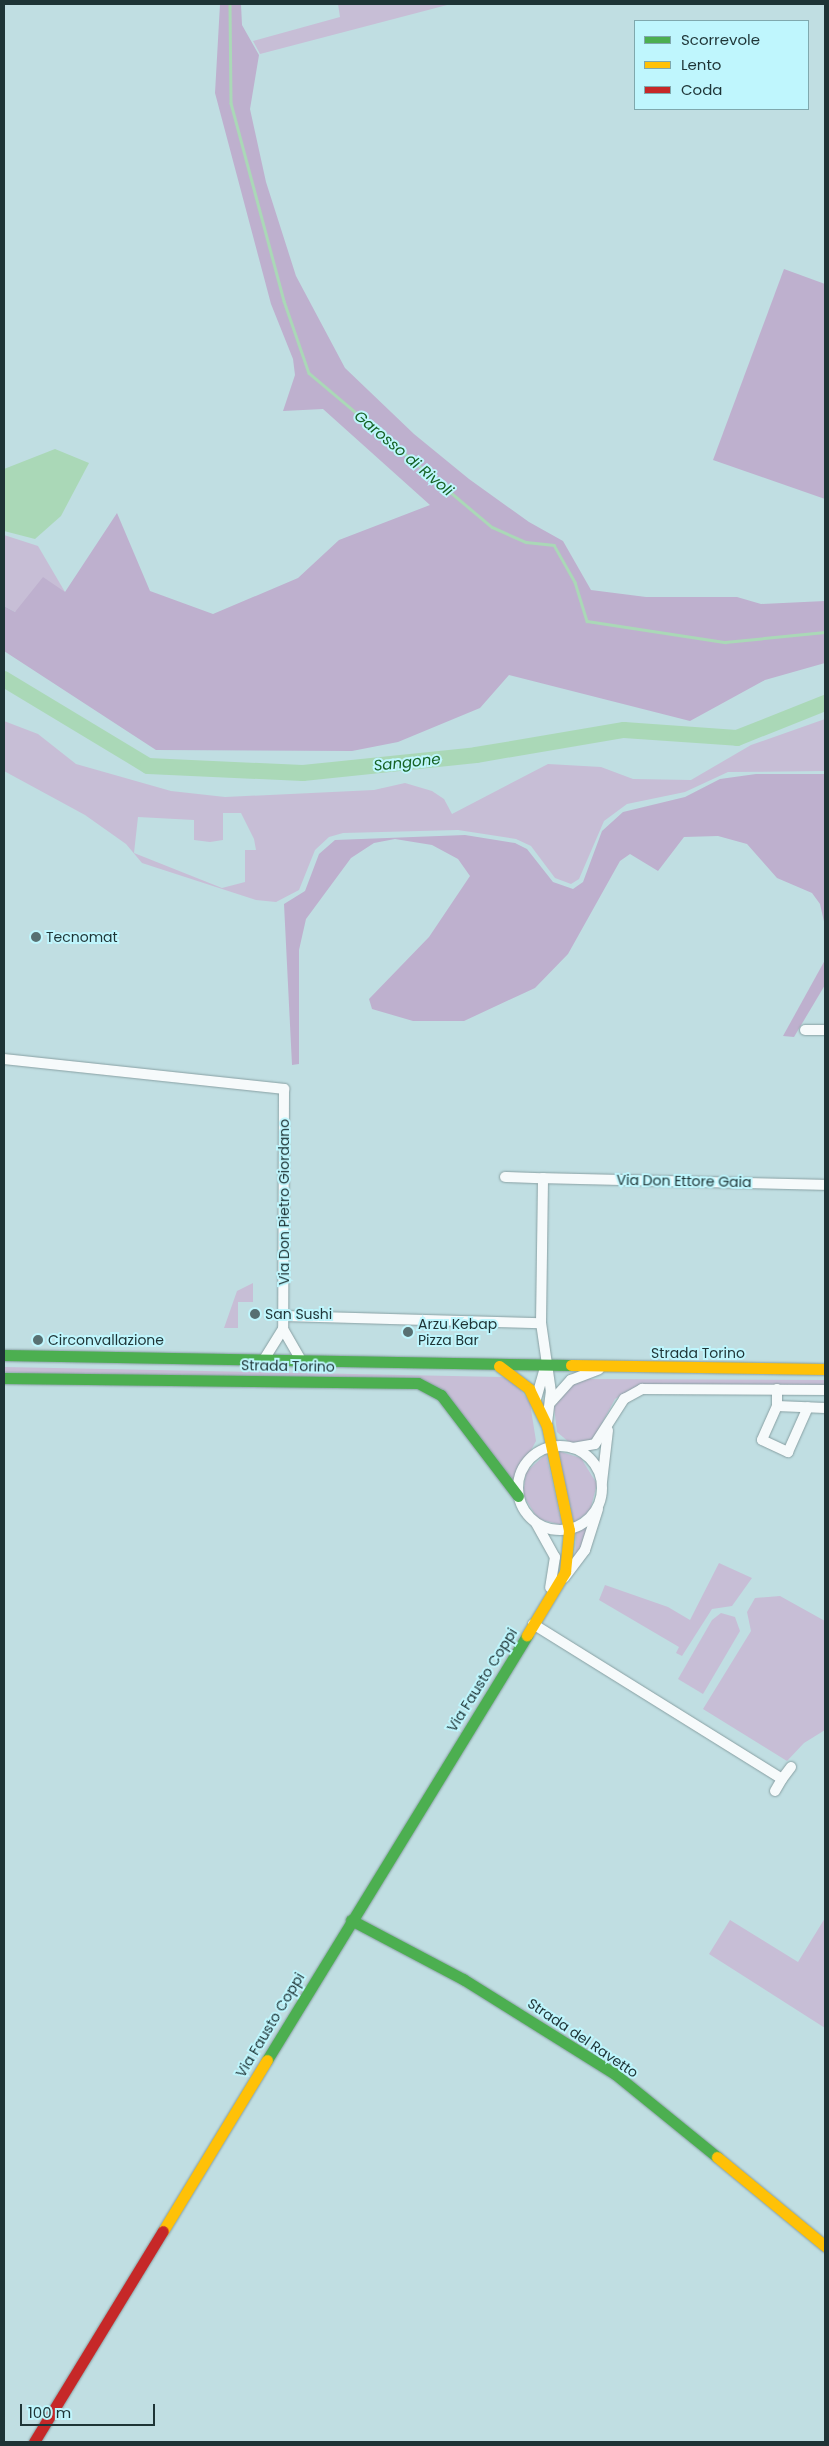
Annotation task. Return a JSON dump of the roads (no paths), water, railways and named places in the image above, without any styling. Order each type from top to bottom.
[{"type":"street","points":[[805,1030],[825,1030]]},
{"type":"street","name":"Via Don Pietro Giordano","points":[[4,1059],[284,1089],[284,1316]]},
{"type":"street","name":"Via Don Ettore Gaia","points":[[505,1177],[825,1185]]},
{"type":"street","points":[[536,1402],[538,1379],[544,1367],[541,1323],[543,1178]]},
{"type":"street","points":[[284,1316],[541,1323]]},
{"type":"street","name":"Strada Torino","points":[[284,1316],[284,1329],[301,1360]]},
{"type":"street","name":"Strada Torino","points":[[264,1360],[284,1329]]},
{"type":"street","name":"Strada Torino","points":[[4,1355],[603,1368],[825,1368]]},
{"type":"street","name":"Via Fausto Coppi","points":[[499,1366],[524,1382],[547,1426],[568,1530],[569,1559],[559,1584]]},
{"type":"street","name":"Via Fausto Coppi","points":[[544,1367],[550,1403],[547,1426]]},
{"type":"street","points":[[550,1403],[570,1380],[603,1368]]},
{"type":"street","name":"Strada Torino","points":[[4,1378],[418,1383],[441,1395],[518,1496]]},
{"type":"street","points":[[545,1606],[554,1556],[536,1523],[518,1496],[519,1478],[526,1462],[552,1447],[573,1448],[595,1444],[609,1426],[624,1399],[642,1389],[823,1390],[823,1408],[777,1406]]},
{"type":"street","points":[[778,1389],[777,1406],[762,1440],[788,1452],[808,1407]]},
{"type":"street","name":"Via Fausto Coppi","points":[[34,2442],[533,1624],[559,1584],[585,1550],[599,1504],[609,1426]]},
{"type":"street","points":[[573,1448],[595,1465],[602,1483]]},
{"type":"street","points":[[536,1523],[552,1530],[568,1530],[588,1520],[599,1504]]},
{"type":"street","name":"Via Fausto Coppi","points":[[533,1624],[782,1779]]},
{"type":"street","points":[[775,1791],[792,1767]]},
{"type":"street","name":"Strada del Ravetto","points":[[352,1920],[454,1974],[614,2074],[824,2243]]},
{"type":"waterway","name":"Garosso di Rivoli","points":[[230,4],[231,103],[284,301],[309,373],[492,527],[526,542],[554,545],[575,582],[587,621],[725,642],[825,632]]},
{"type":"waterway","name":"Sangone","points":[[4,679],[148,766],[303,773],[476,755],[624,730],[737,738],[825,703]]},
{"type":"place","name":"Tecnomat","points":[[36,937]]},
{"type":"place","name":"San Sushi","points":[[255,1314]]},
{"type":"place","name":"Arzu Kebap Pizza Bar","points":[[408,1332]]},
{"type":"place","name":"Circonvallazione","points":[[38,1340]]}]
